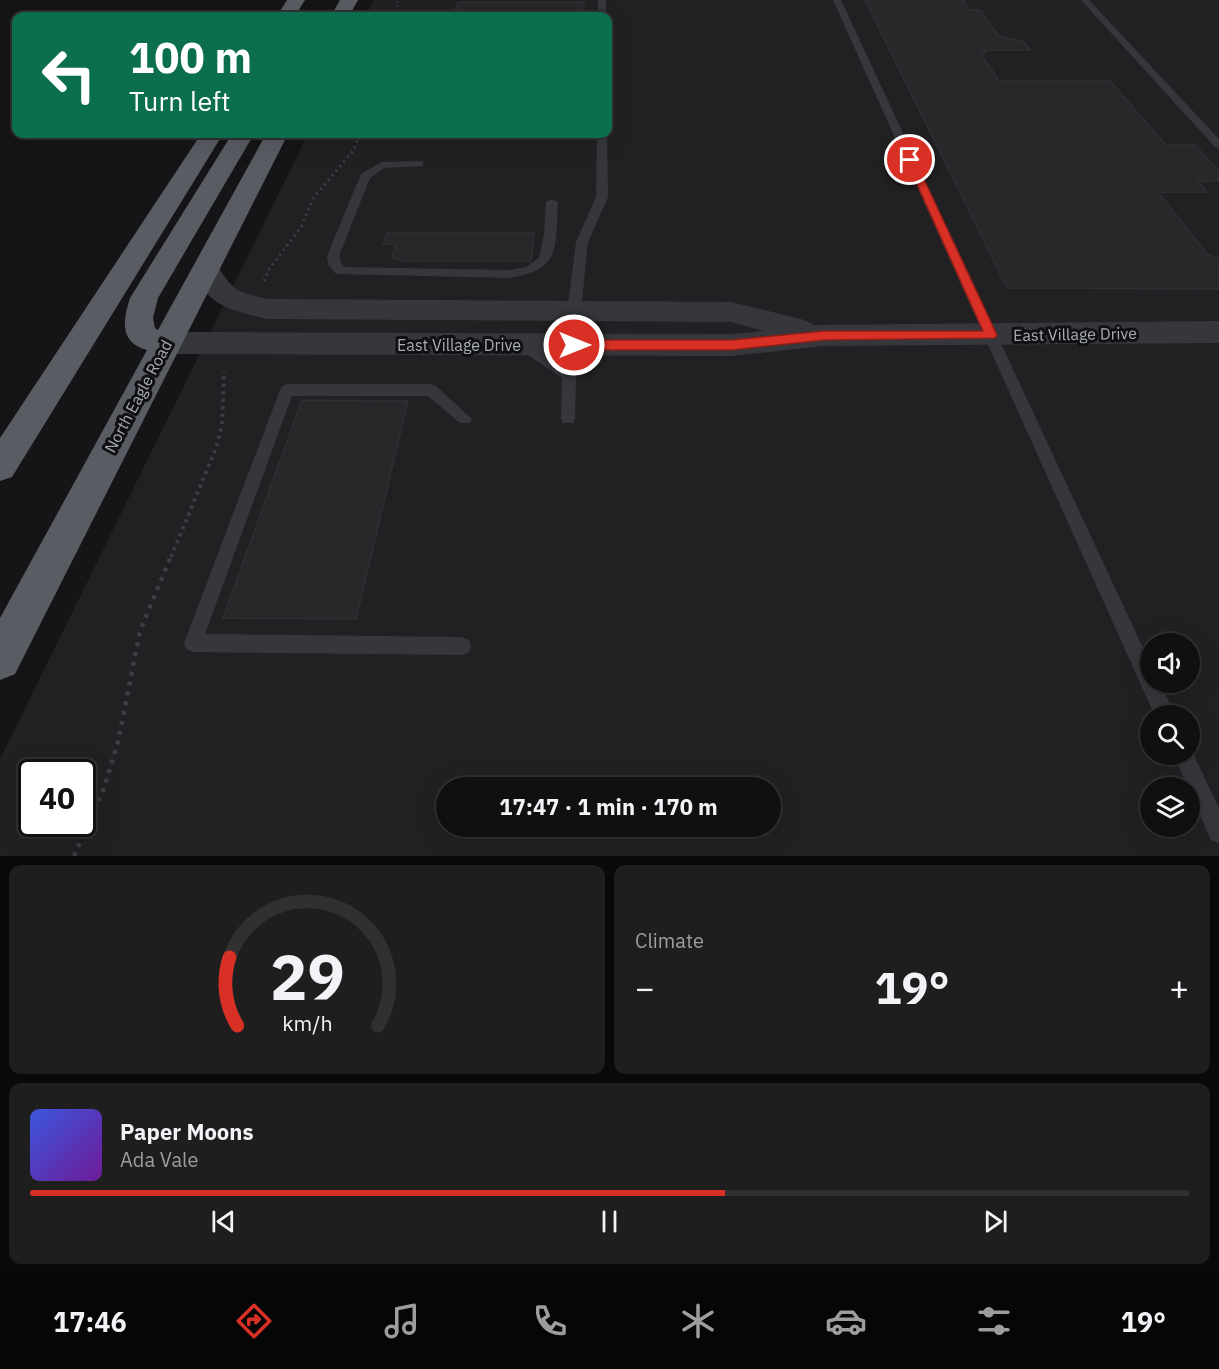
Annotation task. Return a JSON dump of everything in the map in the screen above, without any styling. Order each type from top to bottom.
[{"type":"highway","points":[[0,467],[209,138]]},
{"type":"highway","points":[[166,343],[153,341],[141,333],[138,318],[144,298],[241,138]]},
{"type":"highway","name":"North Eagle Road","points":[[0,659],[275,138]]},
{"type":"street","name":"East Village Drive","points":[[206,269],[210,280],[219,292],[230,300],[267,309],[730,312],[824,335]]},
{"type":"street","name":"East Village Drive","points":[[166,343],[732,345],[824,335],[1219,332]]},
{"type":"lane","points":[[837,0],[1160,705]]},
{"type":"lane","points":[[1085,0],[1219,145]]},
{"type":"lane","points":[[574,345],[574,311],[582,242],[602,197],[602,138]]},
{"type":"lane","points":[[419,164],[382,165],[365,176],[333,256],[334,264],[340,271],[510,274],[529,270],[539,266],[547,256],[552,202]]},
{"type":"lane","points":[[524,345],[569,376],[568,418]]},
{"type":"lane","points":[[462,646],[193,643],[287,390],[431,390],[465,418]]},
{"type":"lane","points":[[1188,765],[1219,832]]},
{"type":"path","points":[[253,305],[270,268],[301,226],[314,197],[353,151],[358,138]]},
{"type":"path","points":[[74,856],[103,791],[118,742],[140,631],[216,448],[222,425],[224,371],[236,344]]},
{"type":"shaded area","points":[[374,0],[1219,0],[1219,856],[0,856],[0,759],[306,138],[612,138],[612,12],[368,12]]},
{"type":"building","points":[[865,0],[963,0],[970,10],[980,10],[999,36],[1024,42],[1030,50],[983,50],[985,52],[980,52],[999,81],[1110,81],[1166,145],[1195,145],[1219,171],[1219,181],[1198,181],[1207,192],[1158,192],[1208,255],[1219,259],[1219,289],[1007,288]]},
{"type":"building","points":[[458,2],[584,2],[583,12],[454,12]]},
{"type":"building","points":[[387,233],[534,233],[531,261],[402,261],[392,257],[396,244],[383,244]]},
{"type":"building","points":[[302,400],[408,401],[356,619],[223,618]]},
{"type":"route","points":[[574,345],[732,345],[824,335],[991,335],[910,160]]}]
